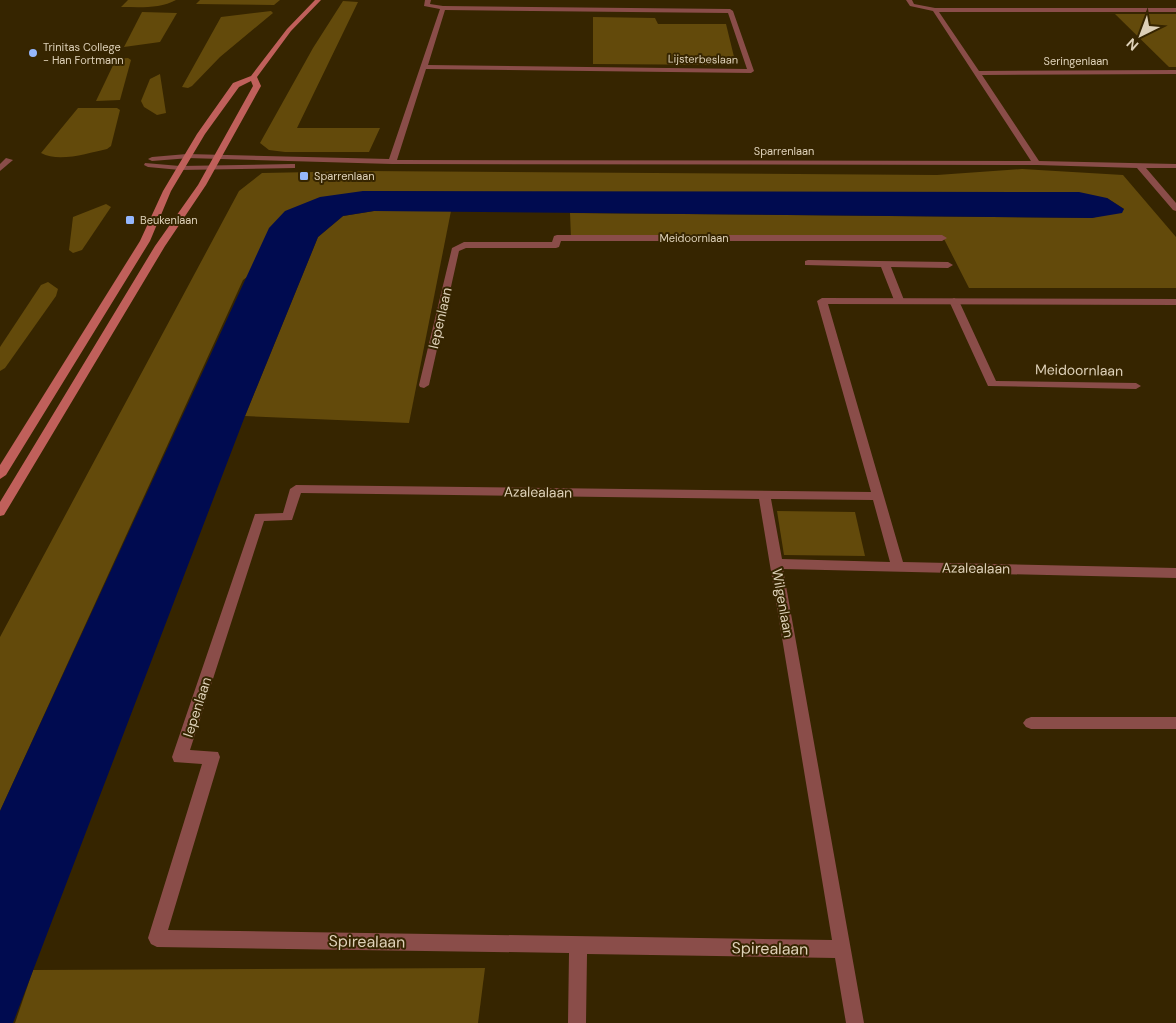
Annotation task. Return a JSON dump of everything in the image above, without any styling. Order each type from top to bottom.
[{"type":"street","points":[[0,475],[145,242],[187,156],[236,85],[253,77],[290,30],[318,0]]},
{"type":"street","points":[[392,162],[443,8],[426,4],[428,0]]},
{"type":"street","points":[[909,0],[912,5],[935,10],[1176,10]]},
{"type":"street","name":"Lijsterbeslaan","points":[[424,67],[751,71],[730,11],[443,8]]},
{"type":"street","points":[[935,10],[1037,163]]},
{"type":"street","name":"Seringenlaan","points":[[977,72],[1176,72]]},
{"type":"street","points":[[0,512],[160,246],[212,168],[257,86],[253,77]]},
{"type":"street","points":[[180,168],[150,162],[187,156]]},
{"type":"street","name":"Sparrenlaan","points":[[187,156],[392,162],[1037,163],[1176,166]]},
{"type":"street","points":[[0,170],[9,160]]},
{"type":"street","name":"Sparrenlaan","points":[[180,168],[344,165],[392,162]]},
{"type":"street","points":[[1140,166],[1176,208]]},
{"type":"street","name":"Meidoornlaan","points":[[455,250],[468,245],[556,245],[557,238],[942,238]]},
{"type":"street","name":"Iepenlaan","points":[[424,385],[455,250]]},
{"type":"street","points":[[808,263],[948,265]]},
{"type":"street","points":[[885,264],[899,300]]},
{"type":"street","points":[[898,567],[822,301],[1176,302]]},
{"type":"street","name":"Meidoornlaan","points":[[954,302],[992,384],[1136,386]]},
{"type":"street","name":"Iepenlaan","points":[[156,938],[212,757],[180,757],[259,517],[288,516],[296,489],[311,488]]},
{"type":"street","name":"Azalealaan","points":[[311,488],[764,495]]},
{"type":"street","points":[[764,495],[878,496]]},
{"type":"street","name":"Wilgenlaan","points":[[764,495],[855,1023]]},
{"type":"street","name":"Azalealaan","points":[[776,564],[1176,573]]},
{"type":"street","points":[[1031,723],[1176,723]]},
{"type":"street","name":"Spirealaan","points":[[156,938],[842,949]]},
{"type":"street","points":[[577,1023],[578,945]]},
{"type":"shaded area","points":[[128,0],[176,0],[156,6],[121,7]]},
{"type":"shaded area","points":[[200,0],[280,0],[274,5],[196,4]]},
{"type":"shaded area","points":[[343,1],[358,2],[297,128],[380,128],[369,152],[285,152],[269,150],[260,143],[313,48]]},
{"type":"shaded area","points":[[271,11],[273,13],[220,57],[192,86],[188,88],[182,87],[221,17]]},
{"type":"shaded area","points":[[142,12],[177,13],[160,42],[124,47]]},
{"type":"shaded area","points":[[1115,14],[1176,14],[1176,67],[1169,67]]},
{"type":"shaded area","points":[[593,17],[655,18],[658,24],[726,24],[736,65],[593,64]]},
{"type":"shaded area","points":[[128,58],[131,60],[120,100],[96,101],[116,59]]},
{"type":"shaded area","points":[[160,74],[166,113],[157,115],[144,107],[141,101],[150,79]]},
{"type":"shaded area","points":[[78,108],[117,108],[120,110],[111,146],[107,149],[83,155],[65,157],[48,156],[41,153]]},
{"type":"shaded area","points":[[1022,169],[1123,175],[1176,237],[1176,288],[969,288],[944,239],[571,238],[570,213],[1092,218],[1124,209],[1107,198],[363,191],[243,280],[0,811],[0,637],[239,191],[262,173],[365,171],[937,175]]},
{"type":"shaded area","points":[[363,191],[1079,192],[1107,198],[1124,209],[1122,213],[1092,218],[374,211],[343,216],[318,237],[245,416],[13,1023],[0,1023],[0,811],[269,228],[285,211],[320,197]]},
{"type":"shaded area","points":[[106,204],[111,207],[82,250],[73,253],[69,250],[73,217]]},
{"type":"shaded area","points":[[374,211],[451,211],[409,423],[245,416],[318,237],[343,216]]},
{"type":"shaded area","points":[[48,282],[58,289],[56,296],[5,368],[0,371],[0,347],[41,285]]},
{"type":"shaded area","points":[[777,511],[855,512],[865,556],[784,555]]},
{"type":"shaded area","points":[[485,968],[478,1023],[15,1023],[33,970]]},
{"type":"place","name":"Trinitas College - Han Fortmann","points":[[33,53]]},
{"type":"place","name":"Sparrenlaan","points":[[304,176]]},
{"type":"place","name":"Beukenlaan","points":[[130,220]]}]
